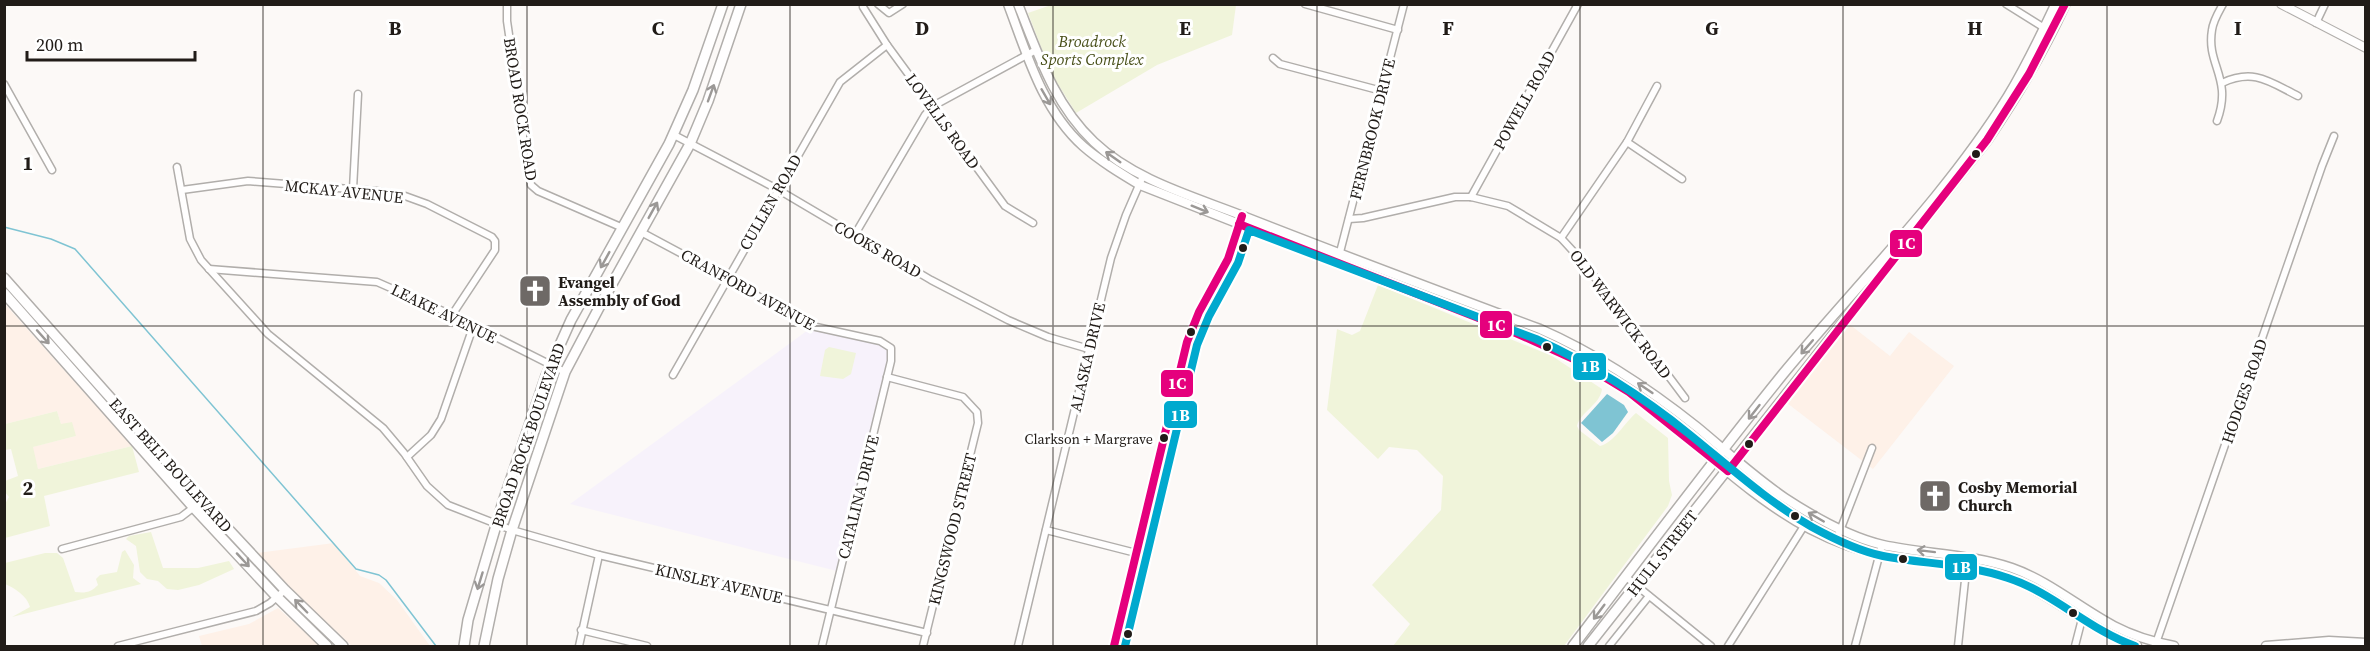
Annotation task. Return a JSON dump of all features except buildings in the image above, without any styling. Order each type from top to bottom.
[{"type":"main road","name":"BROAD ROCK BOULEVARD","points":[[464,646],[468,620],[550,364],[571,320],[674,135],[693,90],[723,4]]},
{"type":"main road","points":[[1008,4],[1039,85],[1053,110],[1081,144],[1101,161],[1141,180],[1338,258],[1578,361],[1629,392],[1748,488],[1804,526],[1836,541],[1879,554],[1993,572],[2022,583],[2109,634],[2137,646]]},
{"type":"main road","points":[[1018,4],[1054,91],[1063,106],[1081,129],[1141,180]]},
{"type":"main road","points":[[2048,30],[2056,4]]},
{"type":"main road","points":[[2048,30],[2065,4]]},
{"type":"main road","name":"BROAD ROCK BOULEVARD","points":[[484,646],[498,579],[512,530],[565,372],[690,144],[708,101],[739,5]]},
{"type":"main road","name":"HULL STREET","points":[[1573,646],[1783,375],[1898,241],[1961,163],[2008,96],[2048,30]]},
{"type":"main road","name":"HULL STREET","points":[[1588,646],[1987,140],[2021,89],[2048,30]]},
{"type":"main road","points":[[1338,258],[1540,328],[1572,343],[1611,365],[1654,394],[1786,498],[1841,529],[1881,545],[2006,566],[2034,577],[2121,630],[2156,644],[2174,646]]},
{"type":"main road","name":"EAST BELT BOULEVARD","points":[[4,278],[277,597],[327,646]]},
{"type":"main road","name":"EAST BELT BOULEVARD","points":[[4,292],[198,504],[344,646]]},
{"type":"main road","points":[[2266,646],[2328,641],[2366,643]]},
{"type":"street","name":"BROAD ROCK ROAD","points":[[507,4],[507,21],[531,185],[545,195],[623,228]]},
{"type":"street","name":"LOVELLS ROAD","points":[[871,4],[864,9],[887,45],[1005,207],[1033,223]]},
{"type":"street","points":[[878,4],[889,13],[903,4]]},
{"type":"street","points":[[1305,4],[1398,30]]},
{"type":"street","name":"FERNBROOK DRIVE","points":[[1338,258],[1404,4]]},
{"type":"street","name":"POWELL ROAD","points":[[1471,196],[1578,4]]},
{"type":"street","points":[[2006,4],[2048,30]]},
{"type":"street","points":[[2217,121],[2223,100],[2222,83],[2211,39],[2213,24],[2223,4]]},
{"type":"street","points":[[2281,4],[2366,48]]},
{"type":"street","points":[[2316,23],[2325,4]]},
{"type":"street","name":"CULLEN ROAD","points":[[673,375],[840,82],[861,63],[887,45]]},
{"type":"street","points":[[854,236],[933,106],[1036,50]]},
{"type":"street","points":[[1273,58],[1280,64],[1382,91]]},
{"type":"street","points":[[2222,83],[2240,76],[2254,76],[2298,96]]},
{"type":"street","points":[[4,84],[52,170]]},
{"type":"street","points":[[1561,238],[1627,142],[1657,86]]},
{"type":"street","points":[[353,189],[358,94]]},
{"type":"street","name":"COOKS ROAD","points":[[674,135],[777,189],[854,236],[1008,320],[1048,337],[1089,349]]},
{"type":"street","name":"HODGES ROAD","points":[[2156,644],[2334,136]]},
{"type":"street","points":[[1627,142],[1682,179]]},
{"type":"street","name":"KINSLEY AVENUE","points":[[177,167],[193,246],[209,269],[268,334],[371,417],[406,457],[427,486],[448,505],[512,530],[599,555],[927,633]]},
{"type":"street","name":"ALASKA DRIVE","points":[[1018,646],[1111,258],[1141,180]]},
{"type":"street","name":"MCKAY AVENUE","points":[[182,190],[248,181],[376,191],[416,199],[492,237],[495,241],[495,250],[452,315]]},
{"type":"street","name":"OLD WARWICK ROAD","points":[[1349,219],[1471,196],[1508,206],[1561,238],[1584,263],[1685,398]]},
{"type":"street","points":[[1114,646],[1187,342],[1199,312],[1228,259],[1240,220]]},
{"type":"street","name":"CRANFORD AVENUE","points":[[641,232],[810,326],[880,341],[891,348]]},
{"type":"street","name":"LEAKE AVENUE","points":[[209,269],[377,282],[452,315],[565,372]]},
{"type":"street","points":[[406,457],[431,435],[441,419],[473,327]]},
{"type":"street","name":"CATALINA DRIVE","points":[[822,646],[892,356],[891,348]]},
{"type":"street","name":"KINGSWOOD STREET","points":[[887,377],[963,397],[977,412],[978,423],[923,646]]},
{"type":"street","points":[[1836,541],[1872,448]]},
{"type":"street","points":[[62,549],[181,517],[198,504]]},
{"type":"street","points":[[1728,646],[1804,526]]},
{"type":"street","points":[[1046,530],[1136,553]]},
{"type":"street","points":[[1855,646],[1881,545]]},
{"type":"street","points":[[579,646],[599,555]]},
{"type":"street","points":[[1958,646],[1966,572],[1970,567]]},
{"type":"street","points":[[1626,577],[1711,646]]},
{"type":"street","points":[[118,646],[256,611],[285,590]]},
{"type":"street","points":[[1609,646],[1649,596]]},
{"type":"street","points":[[2075,646],[2085,608]]},
{"type":"street","points":[[581,630],[646,646]]},
{"type":"shaded area","points":[[4,303],[132,446],[38,469],[32,447],[76,436],[61,424],[57,411],[5,424]]},
{"type":"shaded area","points":[[1849,324],[1890,356],[1909,332],[1954,366],[1873,469],[1787,403]]},
{"type":"shaded area","points":[[808,330],[877,343],[889,352],[837,571],[570,504]]},
{"type":"shaded area","points":[[334,543],[360,576],[379,583],[397,600],[430,646],[352,646],[300,598],[257,553]]},
{"type":"shaded area","points":[[278,608],[320,646],[202,646],[199,636],[249,624]]},
{"type":"green space","name":"Broadrock Sports Complex","points":[[1054,4],[1236,5],[1232,35],[1157,65],[1076,113],[1051,73],[1028,13]]},
{"type":"green space","points":[[1378,285],[1552,356],[1602,389],[1601,395],[1582,416],[1577,426],[1600,446],[1615,437],[1636,413],[1668,438],[1669,481],[1672,495],[1668,506],[1564,646],[1393,646],[1410,624],[1372,585],[1441,510],[1443,476],[1417,450],[1389,447],[1378,459],[1327,410],[1337,329],[1352,335],[1360,331]]},
{"type":"green space","points":[[829,347],[856,353],[851,374],[843,379],[820,376],[825,350]]},
{"type":"green space","points":[[57,411],[61,424],[72,422],[76,436],[33,447],[38,469],[132,446],[139,472],[44,496],[50,526],[5,538],[5,504],[9,497],[5,492],[5,481],[18,476],[11,449],[5,450],[5,424]]},
{"type":"green space","points":[[151,532],[163,568],[198,568],[229,561],[234,569],[199,585],[178,590],[167,589],[158,581],[147,579],[140,572],[136,546],[126,539],[129,536]]},
{"type":"green space","points":[[125,550],[134,565],[133,578],[141,584],[12,617],[30,607],[20,593],[5,584],[5,563],[45,553],[57,553],[63,558],[75,592],[85,592],[98,585],[96,579],[100,575],[117,572],[122,552]]},
{"type":"water","points":[[1607,394],[1624,405],[1628,412],[1613,433],[1602,442],[1581,423]]},
{"type":"waterway","points":[[4,227],[51,239],[75,249],[356,569],[379,575],[386,580],[436,646]]},
{"type":"transit line","name":"1C","points":[[1728,471],[1987,140],[2029,74],[2065,4]]},
{"type":"transit line","name":"1C","points":[[1114,646],[1187,342],[1199,312],[1228,259],[1242,216]]},
{"type":"transit line","name":"1C","points":[[1239,224],[1509,330],[1578,361],[1629,392],[1728,471]]},
{"type":"transit line","name":"1B","points":[[1125,646],[1197,345],[1209,316],[1238,263],[1249,230],[1536,339],[1576,359],[1653,407],[1780,506],[1812,527],[1838,540],[1883,556],[1962,567],[2008,578],[2041,593],[2102,631],[2135,646]]},
{"type":"place","name":"Evangel Assembly of God","points":[[535,291]]},
{"type":"place","name":"Clarkson + Margrave","points":[[1164,438]]},
{"type":"place","name":"Cosby Memorial Church","points":[[1935,496]]}]
